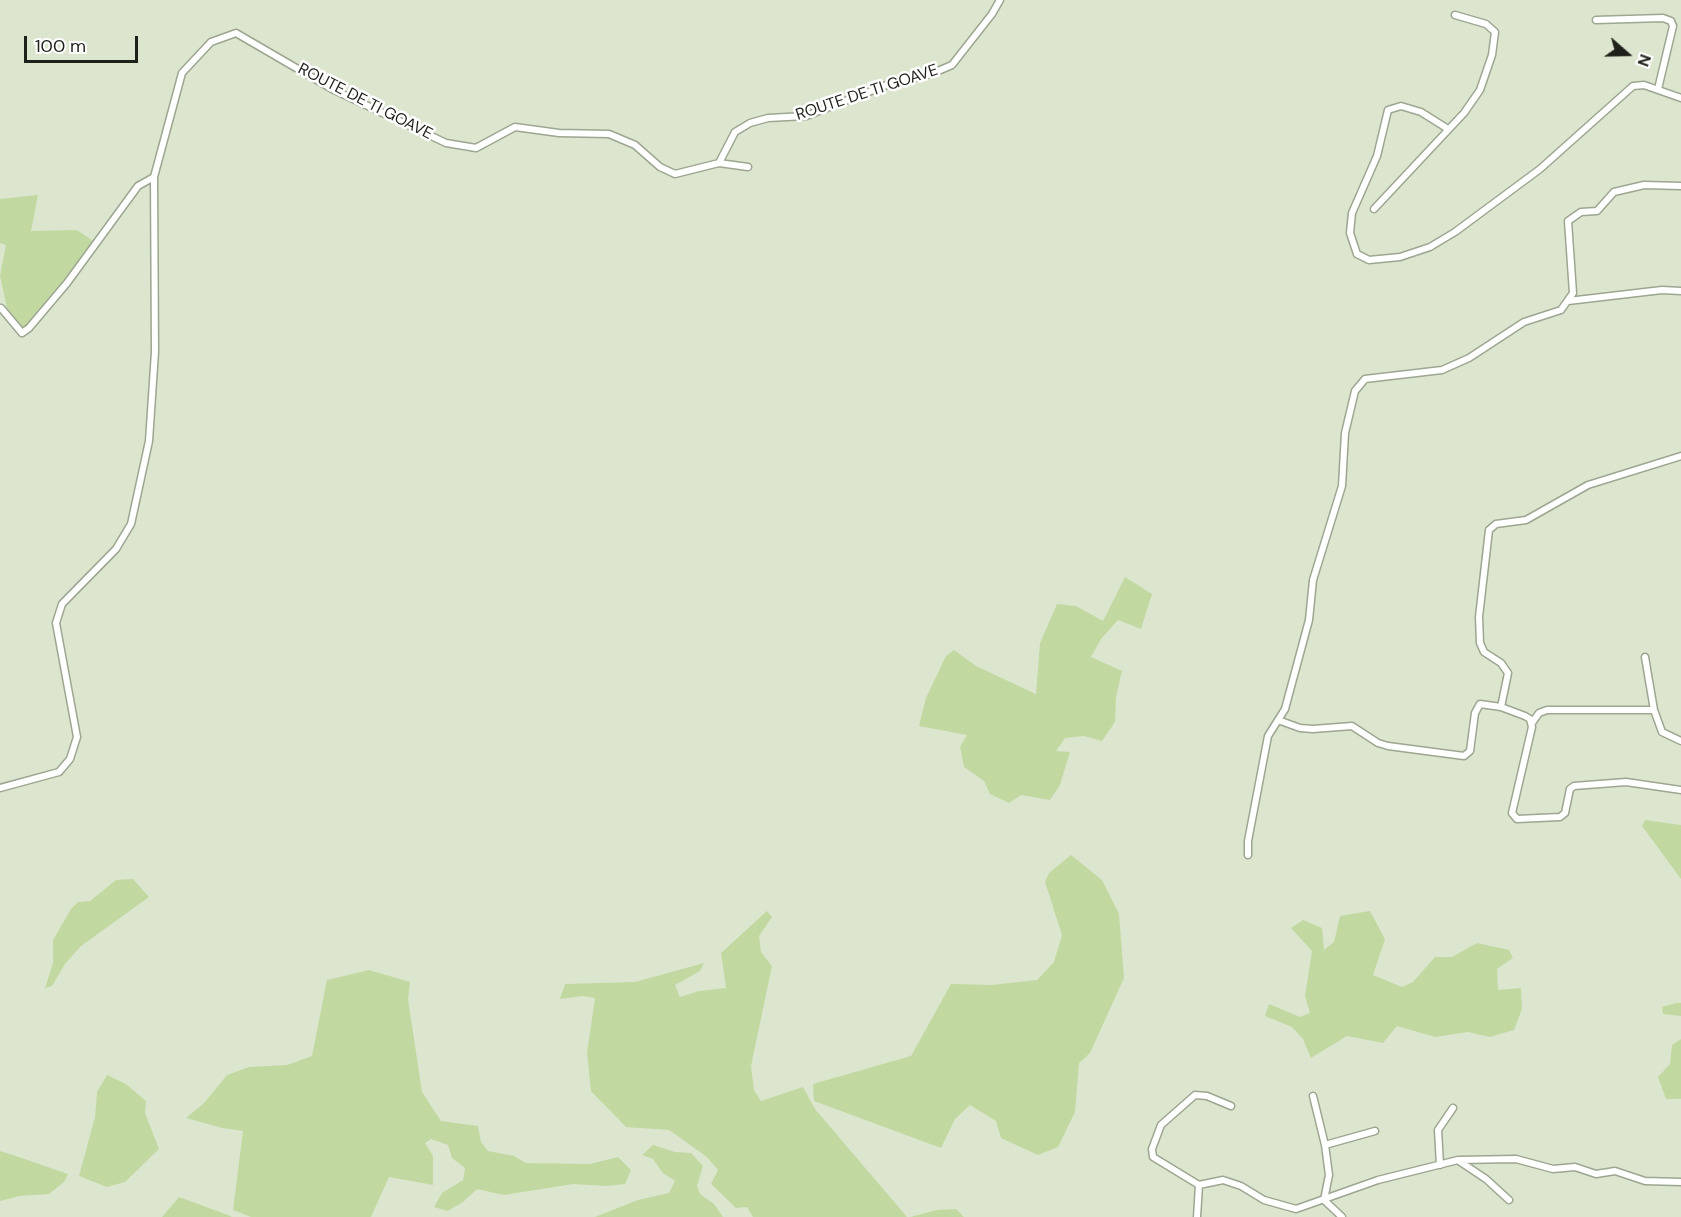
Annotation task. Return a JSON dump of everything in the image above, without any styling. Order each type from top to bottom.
[{"type":"street","name":"ROUTE DE TI GOAVE","points":[[0,788],[59,772],[70,759],[77,737],[56,623],[62,604],[116,549],[131,524],[150,429],[155,352],[154,177],[182,73],[211,42],[236,33],[334,90],[446,143],[476,148],[515,127],[559,133],[609,134],[635,145],[660,167],[675,174],[719,163],[735,132],[750,123],[768,118],[806,116],[897,81],[932,74],[952,65],[992,14],[1000,0]]},
{"type":"street","points":[[1374,209],[1448,129],[1480,90],[1496,37],[1493,27],[1455,15]]},
{"type":"street","points":[[1596,20],[1663,18],[1671,21],[1673,26],[1658,90]]},
{"type":"street","points":[[1448,129],[1421,112],[1401,105],[1388,110],[1377,156],[1352,213],[1350,233],[1357,254],[1370,260],[1400,257],[1430,246],[1455,232],[1540,169],[1627,90],[1640,84],[1681,98]]},
{"type":"street","points":[[719,163],[748,167]]},
{"type":"street","points":[[1,308],[22,333],[29,328],[67,283],[138,186],[154,177]]},
{"type":"street","points":[[1248,855],[1248,841],[1268,736],[1285,709],[1309,620],[1312,580],[1342,486],[1345,433],[1355,391],[1365,379],[1442,370],[1460,362],[1524,322],[1561,310],[1573,293],[1568,220],[1581,212],[1597,211],[1614,192],[1644,186],[1681,186]]},
{"type":"street","points":[[1568,301],[1662,290],[1681,291]]},
{"type":"street","points":[[1502,707],[1508,673],[1501,663],[1484,652],[1480,644],[1479,617],[1489,530],[1496,524],[1526,520],[1588,485],[1681,456]]},
{"type":"street","points":[[1646,657],[1654,710],[1662,732],[1681,741]]},
{"type":"street","points":[[1278,720],[1300,728],[1352,726],[1360,729],[1378,743],[1388,746],[1464,756],[1470,751],[1477,708],[1484,704],[1502,707],[1525,716],[1532,723]]},
{"type":"street","points":[[1654,710],[1547,710],[1539,713],[1532,723],[1512,813],[1514,818],[1560,818],[1565,813],[1570,789],[1574,786],[1626,783],[1681,790]]},
{"type":"street","points":[[1231,1106],[1207,1096],[1194,1095],[1161,1125],[1152,1149],[1153,1157],[1174,1173],[1199,1185],[1223,1180],[1241,1186],[1264,1200],[1296,1209],[1378,1180],[1458,1160],[1516,1160],[1553,1169],[1575,1167],[1596,1174],[1615,1171],[1645,1182],[1681,1182]]},
{"type":"street","points":[[1313,1096],[1325,1145],[1329,1175],[1324,1200]]},
{"type":"street","points":[[1440,1165],[1438,1130],[1453,1108]]},
{"type":"street","points":[[1325,1145],[1375,1131]]},
{"type":"street","points":[[1458,1160],[1486,1179],[1509,1200]]},
{"type":"street","points":[[1197,1217],[1199,1185]]},
{"type":"street","points":[[1324,1200],[1342,1217]]},
{"type":"green space","points":[[38,195],[31,231],[77,230],[93,241],[60,288],[24,329],[7,308],[0,276],[6,245],[0,243],[0,199]]},
{"type":"green space","points":[[1125,577],[1152,594],[1141,629],[1118,620],[1101,639],[1091,657],[1122,671],[1116,697],[1115,722],[1102,741],[1084,736],[1065,738],[1056,751],[1070,752],[1060,785],[1050,800],[1021,795],[1009,803],[990,794],[984,781],[964,767],[960,747],[967,735],[919,726],[926,698],[946,656],[954,650],[976,666],[1036,694],[1040,643],[1057,604],[1076,606],[1103,621]]},
{"type":"green space","points":[[1645,820],[1681,825],[1681,879],[1642,826]]},
{"type":"green space","points":[[1071,855],[1102,880],[1119,914],[1124,978],[1090,1053],[1079,1063],[1075,1112],[1058,1147],[1038,1155],[1001,1138],[996,1121],[970,1105],[955,1119],[941,1148],[814,1101],[813,1084],[911,1056],[951,984],[991,985],[1037,980],[1054,962],[1062,935],[1045,882],[1049,873]]},
{"type":"green space","points":[[133,879],[149,897],[81,946],[65,964],[52,986],[45,988],[53,963],[53,940],[71,909],[78,902],[90,901],[116,880]]},
{"type":"green space","points":[[767,911],[772,917],[759,936],[761,952],[772,966],[751,1066],[754,1090],[761,1101],[803,1087],[815,1109],[907,1217],[753,1217],[747,1207],[736,1208],[711,1184],[718,1170],[707,1157],[669,1130],[626,1127],[591,1091],[587,1053],[595,998],[583,996],[560,999],[565,984],[635,982],[704,963],[700,971],[675,985],[680,997],[699,991],[726,988],[721,953]]},
{"type":"green space","points":[[1370,911],[1385,939],[1373,975],[1402,987],[1413,982],[1435,957],[1452,957],[1477,943],[1509,950],[1513,958],[1497,969],[1498,990],[1521,988],[1522,1009],[1514,1030],[1490,1037],[1468,1032],[1435,1037],[1397,1026],[1383,1043],[1347,1036],[1311,1058],[1303,1039],[1292,1027],[1265,1016],[1269,1004],[1300,1017],[1310,1013],[1305,996],[1312,951],[1291,928],[1303,920],[1322,928],[1324,950],[1334,942],[1340,916]]},
{"type":"green space","points":[[369,970],[410,982],[408,999],[422,1092],[441,1121],[478,1126],[481,1142],[488,1151],[514,1156],[526,1163],[590,1164],[618,1157],[631,1170],[625,1184],[607,1186],[573,1184],[504,1195],[477,1189],[463,1202],[448,1211],[434,1207],[442,1193],[463,1180],[465,1168],[452,1158],[448,1145],[431,1139],[425,1143],[433,1156],[433,1185],[389,1177],[371,1217],[251,1217],[233,1210],[243,1131],[186,1118],[204,1103],[227,1075],[249,1067],[287,1065],[312,1056],[327,980]]},
{"type":"green space","points":[[1681,1003],[1681,1016],[1663,1014],[1662,1007]]},
{"type":"green space","points":[[1681,1039],[1681,1099],[1666,1099],[1658,1077],[1670,1064],[1672,1045]]},
{"type":"green space","points":[[107,1075],[126,1084],[146,1101],[145,1113],[159,1149],[125,1182],[107,1187],[79,1176],[95,1117],[97,1092]]},
{"type":"green space","points":[[653,1145],[675,1152],[691,1153],[703,1166],[697,1186],[700,1194],[714,1204],[723,1217],[595,1217],[638,1200],[669,1193],[675,1181],[663,1173],[653,1159],[642,1155]]},
{"type":"green space","points":[[0,1151],[68,1174],[64,1182],[49,1194],[20,1196],[0,1201]]},
{"type":"green space","points":[[179,1197],[228,1215],[232,1217],[162,1217]]},
{"type":"green space","points":[[956,1209],[964,1217],[910,1217],[937,1210]]}]
